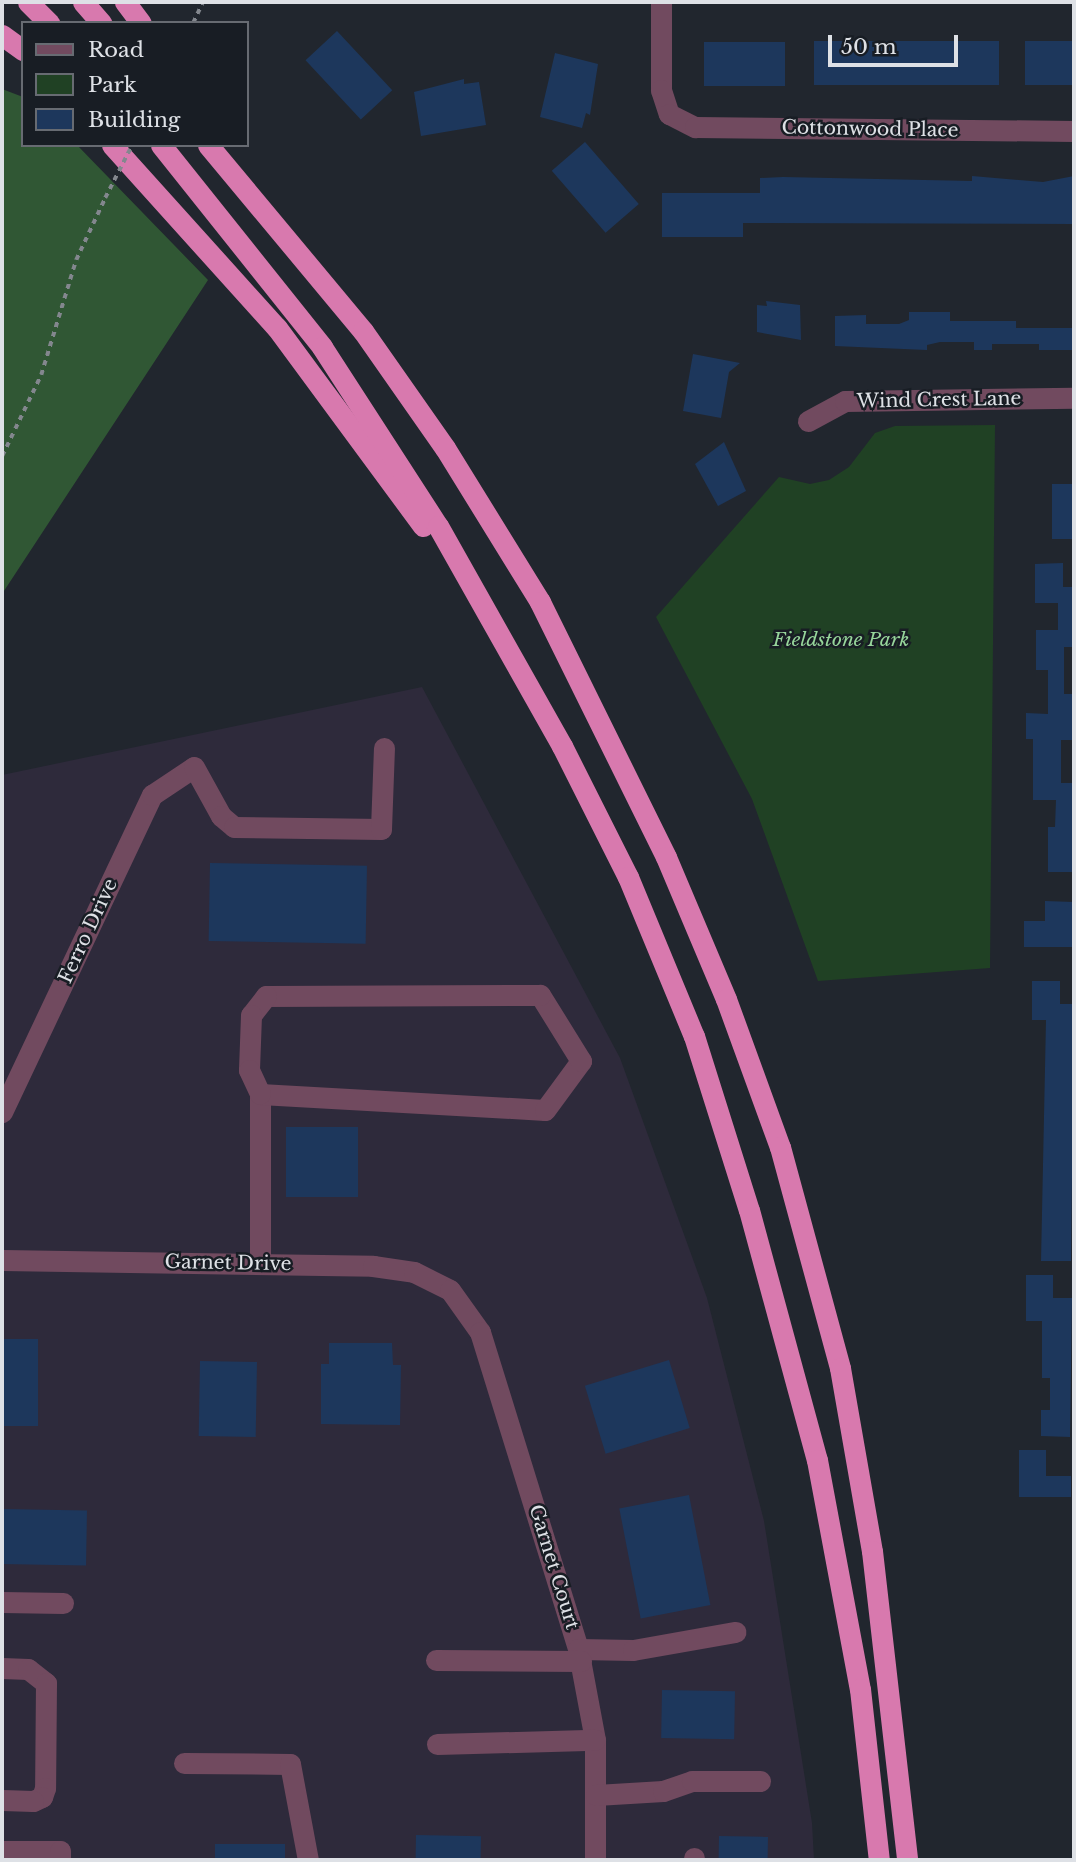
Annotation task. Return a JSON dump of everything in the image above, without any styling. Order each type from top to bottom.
[{"type":"highway","points":[[28,2],[46,21]]},
{"type":"highway","points":[[83,2],[99,21]]},
{"type":"highway","points":[[125,2],[139,21]]},
{"type":"highway","points":[[2,35],[21,49]]},
{"type":"highway","points":[[114,147],[276,328],[489,615]]},
{"type":"highway","points":[[163,147],[322,347],[438,526],[489,615],[628,877],[694,1036],[738,1172],[817,1460],[860,1689],[879,1860]]},
{"type":"highway","points":[[210,147],[275,222],[363,331],[445,448],[540,602],[666,857],[726,999],[780,1147],[840,1368],[874,1564],[908,1860]]},
{"type":"highway","points":[[229,147],[275,222]]},
{"type":"street","name":"Cottonwood Place","points":[[660,2],[661,90],[668,114],[695,127],[1074,131]]},
{"type":"street","name":"Wind Crest Lane","points":[[808,421],[845,401],[1074,398]]},
{"type":"street","name":"Ferro Drive","points":[[2,1112],[152,795],[194,767],[221,816],[234,827],[381,829],[384,748]]},
{"type":"street","points":[[260,1094],[545,1110],[581,1061],[540,995],[265,996],[251,1015],[249,1070],[260,1094],[260,1263]]},
{"type":"street","name":"Garnet Drive","points":[[2,1261],[373,1266],[414,1272],[450,1290]]},
{"type":"street","name":"Garnet Court","points":[[450,1290],[480,1332],[579,1655],[595,1740],[595,1860]]},
{"type":"street","points":[[2,1602],[63,1603]]},
{"type":"street","points":[[436,1660],[579,1655],[633,1650],[735,1632]]},
{"type":"street","points":[[2,1668],[39,1674],[46,1683],[46,1736],[42,1797],[2,1800]]},
{"type":"street","points":[[437,1744],[595,1740]]},
{"type":"street","points":[[184,1763],[290,1764],[308,1860]]},
{"type":"street","points":[[596,1795],[663,1791],[692,1781],[760,1781]]},
{"type":"street","points":[[2,1851],[60,1851],[60,1860]]},
{"type":"path","points":[[194,21],[203,3]]},
{"type":"path","points":[[2,456],[41,375],[76,260],[130,147]]},
{"type":"shaded area","points":[[422,687],[620,1058],[707,1298],[764,1521],[812,1823],[814,1860],[2,1860],[2,775]]},
{"type":"green space","points":[[2,89],[21,96],[21,147],[79,147],[208,280],[2,594]]},
{"type":"green space","name":"Fieldstone Park","points":[[995,425],[990,968],[818,981],[752,799],[656,617],[779,477],[810,484],[829,480],[849,467],[875,433],[895,426]]},
{"type":"building","points":[[337,31],[392,90],[361,120],[306,60]]},
{"type":"building","points":[[814,41],[999,41],[999,85],[814,85]]},
{"type":"building","points":[[1025,41],[1074,41],[1074,85],[1025,85]]},
{"type":"building","points":[[704,42],[785,42],[785,86],[704,86]]},
{"type":"building","points":[[555,53],[598,64],[590,115],[586,113],[582,128],[540,117]]},
{"type":"building","points":[[464,79],[464,84],[479,82],[486,125],[421,136],[414,92]]},
{"type":"building","points":[[585,142],[639,204],[606,233],[552,171]]},
{"type":"building","points":[[972,176],[1043,182],[1074,176],[1074,224],[743,223],[743,237],[662,237],[662,193],[760,193],[760,178],[972,181]]},
{"type":"building","points":[[766,301],[800,305],[801,340],[757,332],[757,305],[767,306]]},
{"type":"building","points":[[909,312],[950,312],[950,321],[1016,321],[1016,328],[1074,328],[1074,350],[1039,350],[1039,344],[992,344],[992,350],[974,350],[974,342],[940,342],[927,345],[927,350],[835,346],[835,316],[866,315],[866,324],[899,324],[909,320]]},
{"type":"building","points":[[693,354],[740,363],[729,372],[721,418],[683,411]]},
{"type":"building","points":[[724,442],[746,491],[718,506],[695,464]]},
{"type":"building","points":[[1052,484],[1074,484],[1074,539],[1052,539]]},
{"type":"building","points":[[1063,563],[1063,587],[1074,587],[1074,647],[1064,647],[1064,694],[1074,694],[1074,740],[1061,740],[1061,783],[1074,783],[1074,872],[1048,872],[1048,827],[1055,827],[1056,800],[1033,800],[1033,739],[1026,739],[1026,713],[1048,714],[1048,670],[1036,670],[1036,630],[1058,630],[1058,603],[1035,603],[1035,564]]},
{"type":"building","points":[[210,863],[367,866],[366,944],[209,941]]},
{"type":"building","points":[[1045,901],[1074,902],[1074,947],[1024,947],[1024,921],[1045,921]]},
{"type":"building","points":[[1032,981],[1060,981],[1060,1004],[1074,1004],[1071,1261],[1041,1261],[1046,1020],[1032,1020]]},
{"type":"building","points":[[286,1127],[358,1127],[358,1197],[286,1197]]},
{"type":"building","points":[[1026,1275],[1053,1275],[1053,1298],[1072,1298],[1070,1437],[1041,1436],[1041,1410],[1050,1410],[1050,1378],[1042,1378],[1042,1321],[1026,1321]]},
{"type":"building","points":[[2,1339],[38,1339],[38,1426],[2,1426]]},
{"type":"building","points":[[329,1343],[392,1343],[393,1365],[401,1365],[400,1425],[321,1424],[321,1364],[329,1364]]},
{"type":"building","points":[[669,1360],[690,1428],[606,1454],[585,1386]]},
{"type":"building","points":[[200,1361],[257,1362],[256,1437],[199,1436]]},
{"type":"building","points":[[1019,1450],[1046,1450],[1046,1476],[1071,1476],[1071,1497],[1019,1497]]},
{"type":"building","points":[[689,1495],[710,1605],[641,1618],[619,1509]]},
{"type":"building","points":[[2,1509],[87,1510],[86,1565],[2,1564]]},
{"type":"building","points":[[662,1690],[735,1691],[734,1739],[661,1738]]},
{"type":"building","points":[[416,1835],[481,1836],[481,1860],[416,1860]]},
{"type":"building","points":[[719,1836],[768,1837],[768,1860],[719,1860]]},
{"type":"building","points":[[215,1844],[285,1844],[285,1860],[215,1860]]}]
